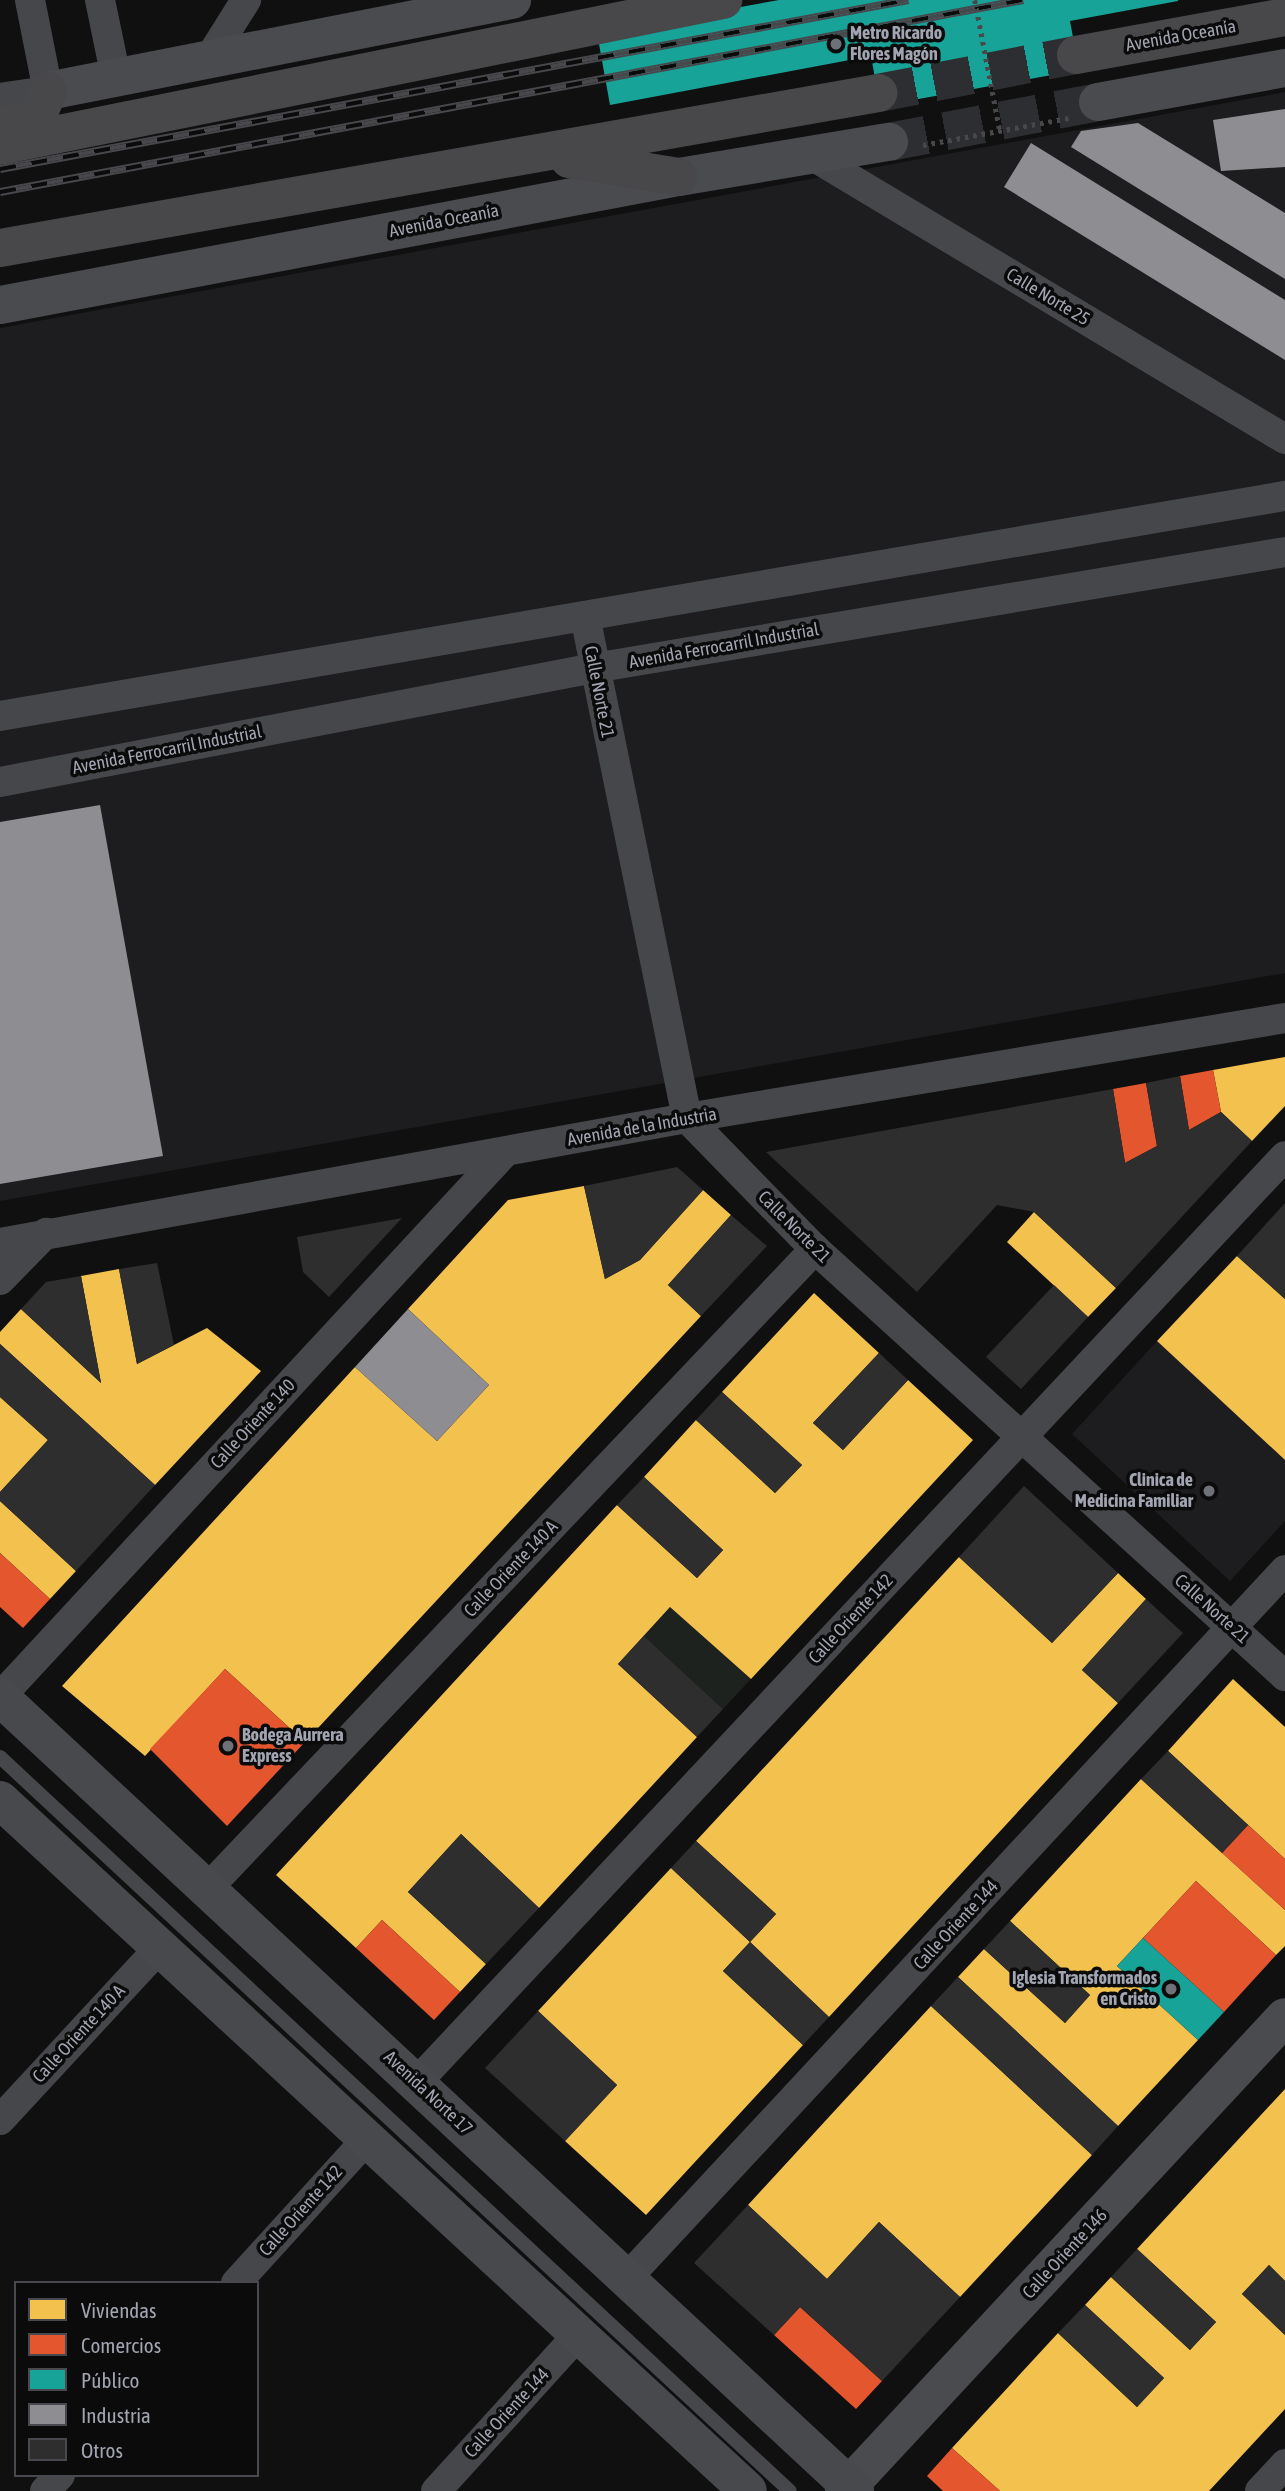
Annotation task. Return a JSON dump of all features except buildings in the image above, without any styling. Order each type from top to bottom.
[{"type":"highway","points":[[0,146],[723,0]]},
{"type":"highway","name":"Avenida Oceanía","points":[[1076,55],[1285,17]]},
{"type":"highway","points":[[0,128],[37,118],[48,90]]},
{"type":"highway","points":[[18,245],[878,93]]},
{"type":"highway","points":[[539,154],[679,177]]},
{"type":"main road","points":[[48,90],[512,0]]},
{"type":"main road","points":[[1087,109],[1285,68]]},
{"type":"main road","name":"Avenida Oceanía","points":[[0,305],[679,177],[811,155],[903,144]]},
{"type":"main road","name":"Avenida Norte 17","points":[[0,1697],[417,2082],[846,2490]]},
{"type":"main road","points":[[0,1800],[748,2491]]},
{"type":"main road","name":"Calle Oriente 146","points":[[846,2490],[1285,2017]]},
{"type":"street","points":[[0,98],[48,90],[30,0]]},
{"type":"street","points":[[100,0],[116,76]]},
{"type":"street","points":[[209,59],[246,0]]},
{"type":"street","name":"Calle Norte 25","points":[[811,155],[1285,439]]},
{"type":"street","points":[[0,716],[1285,496]]},
{"type":"street","name":"Avenida Ferrocarril Industrial","points":[[0,782],[594,668],[1285,552]]},
{"type":"street","name":"Calle Norte 21","points":[[585,616],[687,1118],[815,1249],[1285,1676]]},
{"type":"street","name":"Avenida de la Industria","points":[[0,1243],[687,1118],[1285,1018]]},
{"type":"street","name":"Calle Oriente 140","points":[[0,1697],[505,1152]]},
{"type":"street","name":"Calle Oriente 142","points":[[417,2082],[1285,1156]]},
{"type":"street","points":[[0,1280],[46,1233]]},
{"type":"street","name":"Calle Oriente 140 A","points":[[207,1889],[815,1249]]},
{"type":"street","name":"Calle Oriente 144","points":[[626,2279],[1285,1570]]},
{"type":"street","name":"Calle Oriente 140 A","points":[[0,2120],[159,1948]]},
{"type":"street","name":"Calle Oriente 142","points":[[238,2281],[366,2140]]},
{"type":"street","name":"Calle Oriente 144","points":[[436,2491],[578,2335]]},
{"type":"street","points":[[1260,2491],[1285,2464]]},
{"type":"street","points":[[45,2491],[58,2477]]},
{"type":"lane","points":[[0,1719],[846,2490]]},
{"type":"lane","points":[[0,1758],[790,2491]]},
{"type":"path","points":[[975,0],[1000,131]]},
{"type":"path","points":[[903,144],[1000,131],[1087,109]]},
{"type":"shaded area","points":[[1285,92],[1285,973],[0,1201],[0,328]]},
{"type":"shaded area","name":"Clinica de Medicina Familiar","points":[[1157,1341],[1285,1460],[1285,1521],[1230,1581],[1072,1434]]},
{"type":"shaded area","points":[[670,1607],[751,1679],[723,1709],[644,1636]]},
{"type":"tunnel","points":[[878,93],[1076,55]]},
{"type":"tunnel","points":[[889,142],[1098,102]]},
{"type":"railway","points":[[0,169],[908,0]]},
{"type":"railway","points":[[0,192],[1023,0]]},
{"type":"place","name":"Metro Ricardo Flores Magón","points":[[836,44]]},
{"type":"place","name":"Clinica de Medicina Familiar","points":[[1209,1491]]},
{"type":"place","name":"Bodega Aurrera Express","points":[[228,1746]]},
{"type":"place","name":"Iglesia Transformados en Cristo","points":[[1171,1989]]}]
